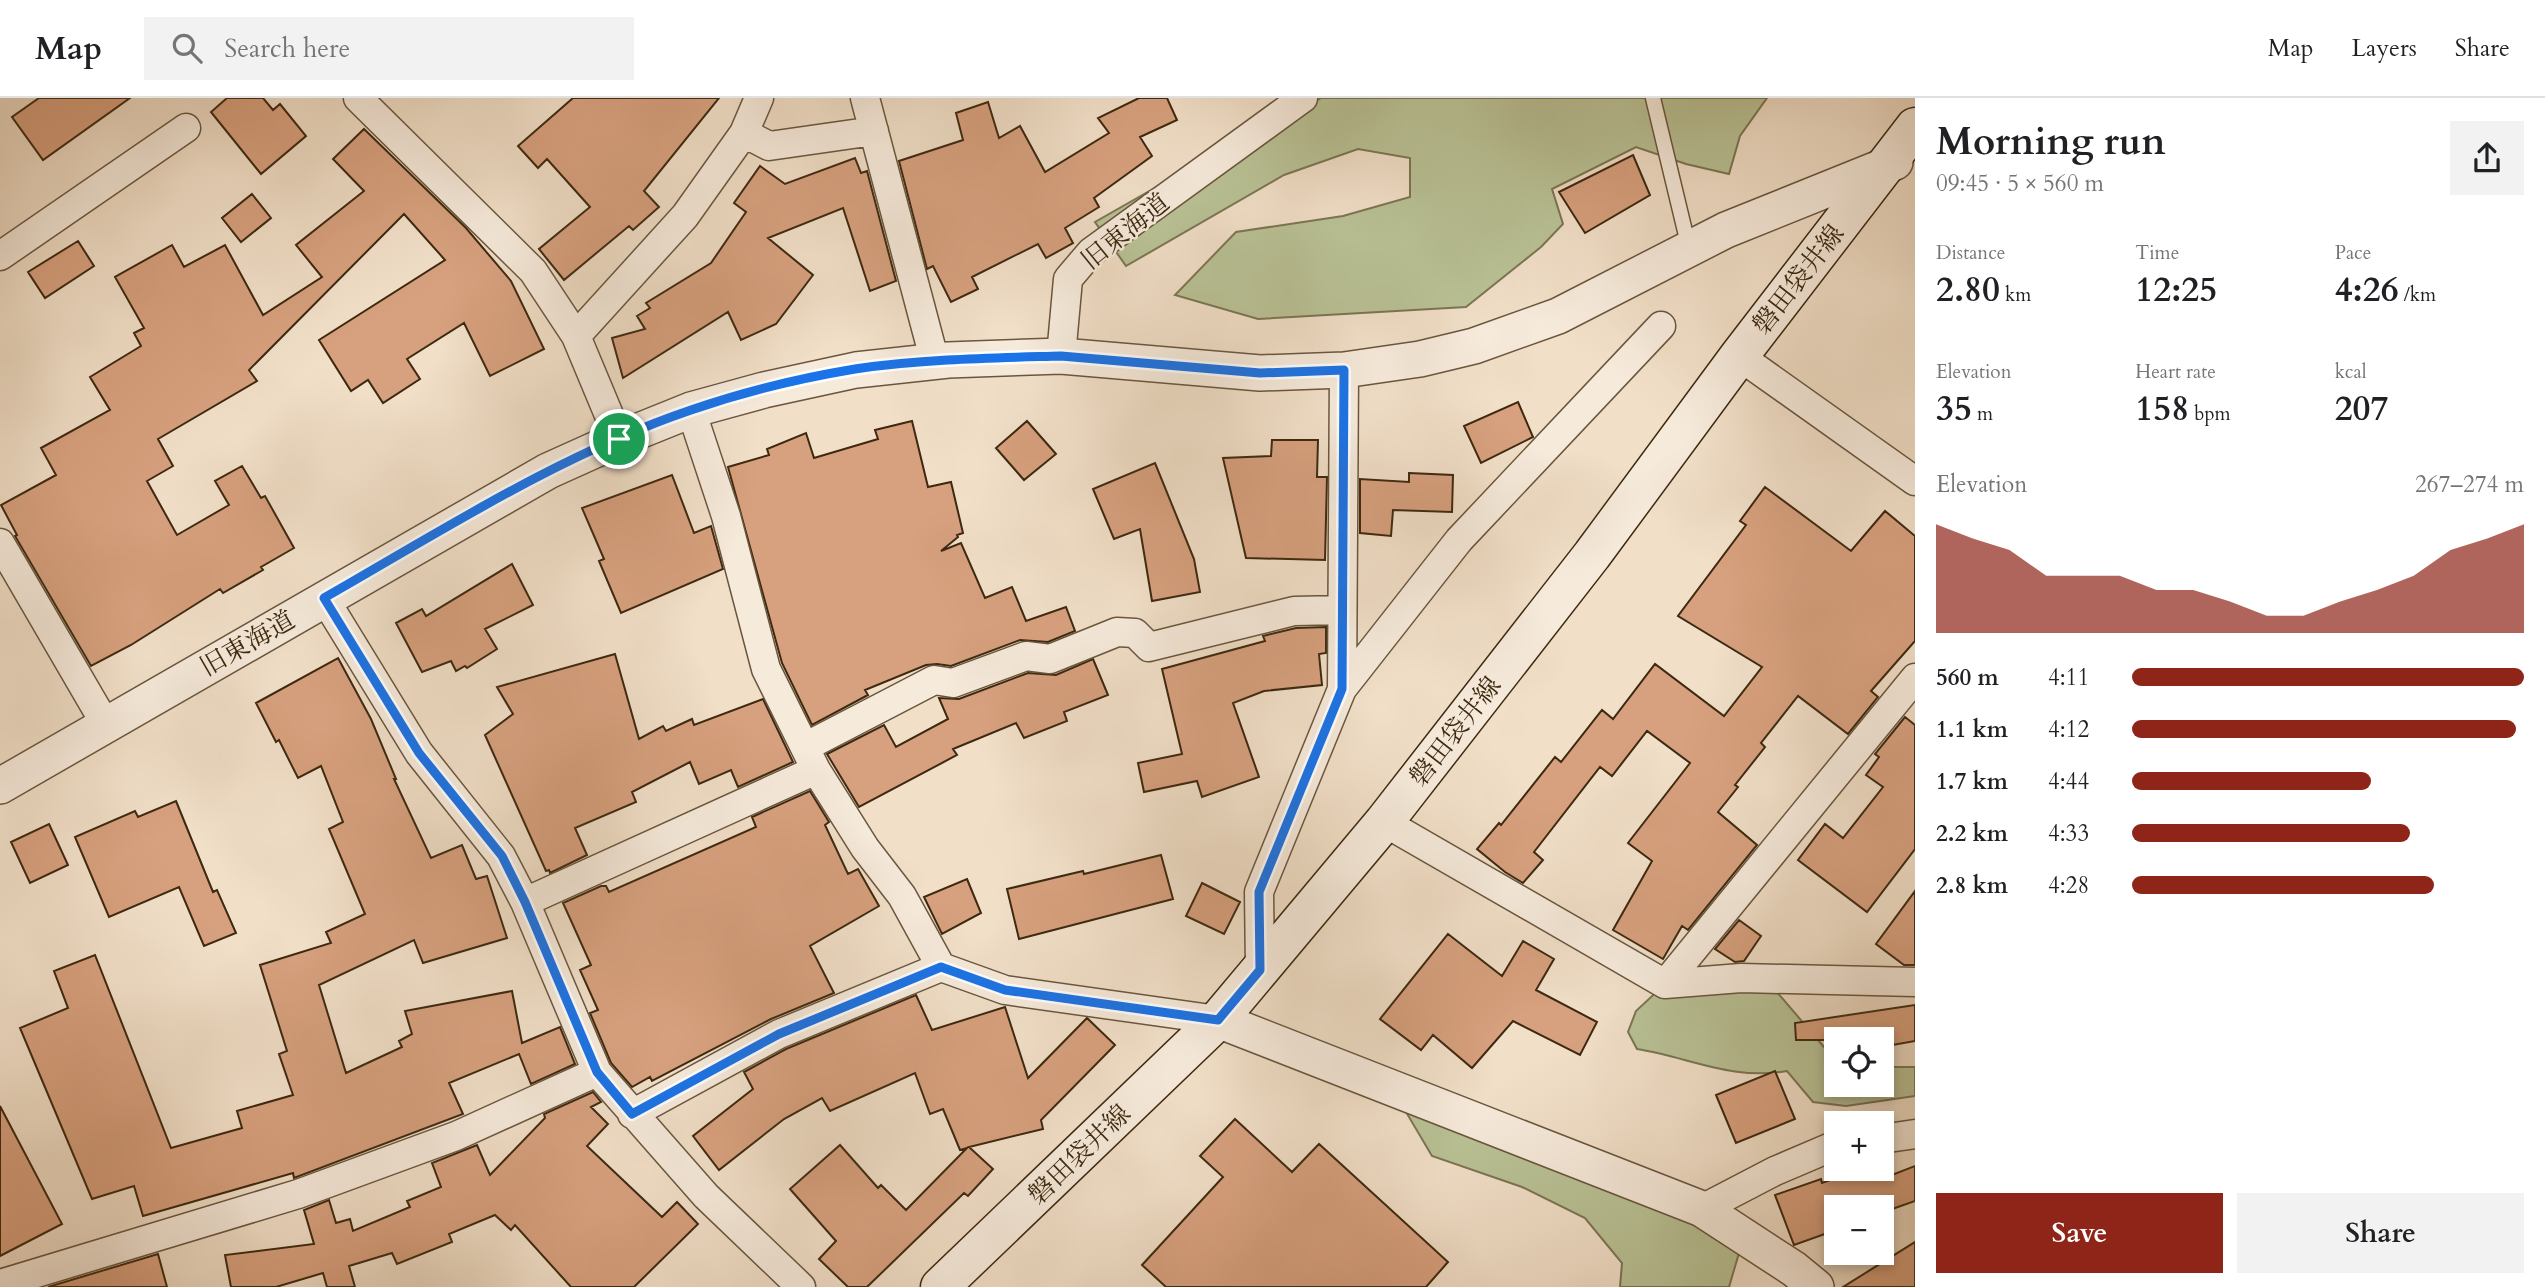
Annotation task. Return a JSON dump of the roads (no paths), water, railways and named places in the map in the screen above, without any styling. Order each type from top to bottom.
[{"type":"main road","name":"磐田袋井線","points":[[940,1287],[1218,1020],[1384,822],[1592,555],[1739,356],[1900,161],[1915,127]]},
{"type":"street","points":[[358,98],[534,271],[576,337],[619,439]]},
{"type":"street","points":[[576,337],[685,216],[744,133],[759,98]]},
{"type":"street","points":[[865,98],[935,362]]},
{"type":"street","name":"旧東海道","points":[[0,786],[548,471],[619,439],[691,410],[856,369],[1061,356],[1068,279],[1091,252],[1303,98]]},
{"type":"street","points":[[0,256],[186,128]]},
{"type":"street","points":[[744,133],[769,146],[874,131]]},
{"type":"street","points":[[1061,356],[1260,373],[1344,370],[1420,359],[1474,346],[1558,316],[1726,230],[1900,161]]},
{"type":"street","points":[[1260,970],[1259,892],[1342,689],[1459,540],[1661,326]]},
{"type":"street","points":[[1739,356],[1915,481]]},
{"type":"street","points":[[1342,689],[1344,370]]},
{"type":"street","points":[[691,410],[726,516],[766,669],[810,759],[865,848],[902,896],[941,967],[1005,990],[1218,1020],[1702,1209],[1794,1269],[1816,1287]]},
{"type":"street","points":[[0,543],[106,725]]},
{"type":"street","points":[[324,598],[419,753],[502,856],[525,902],[597,1072],[706,1195],[802,1287]]},
{"type":"street","points":[[525,902],[810,759],[934,680],[953,683],[1026,656],[1050,659],[1117,632],[1135,634],[1149,647],[1294,611],[1342,610]]},
{"type":"street","points":[[1665,984],[1915,678]]},
{"type":"street","points":[[1384,822],[1665,984],[1741,978],[1915,982]]},
{"type":"street","points":[[632,1114],[779,1034],[941,967]]},
{"type":"street","points":[[0,1284],[310,1190],[456,1136],[597,1072]]},
{"type":"street","points":[[1894,1137],[1915,1134]]},
{"type":"street","points":[[1702,1209],[1775,1171],[1824,1150]]},
{"type":"lane","points":[[1653,98],[1689,249]]}]
